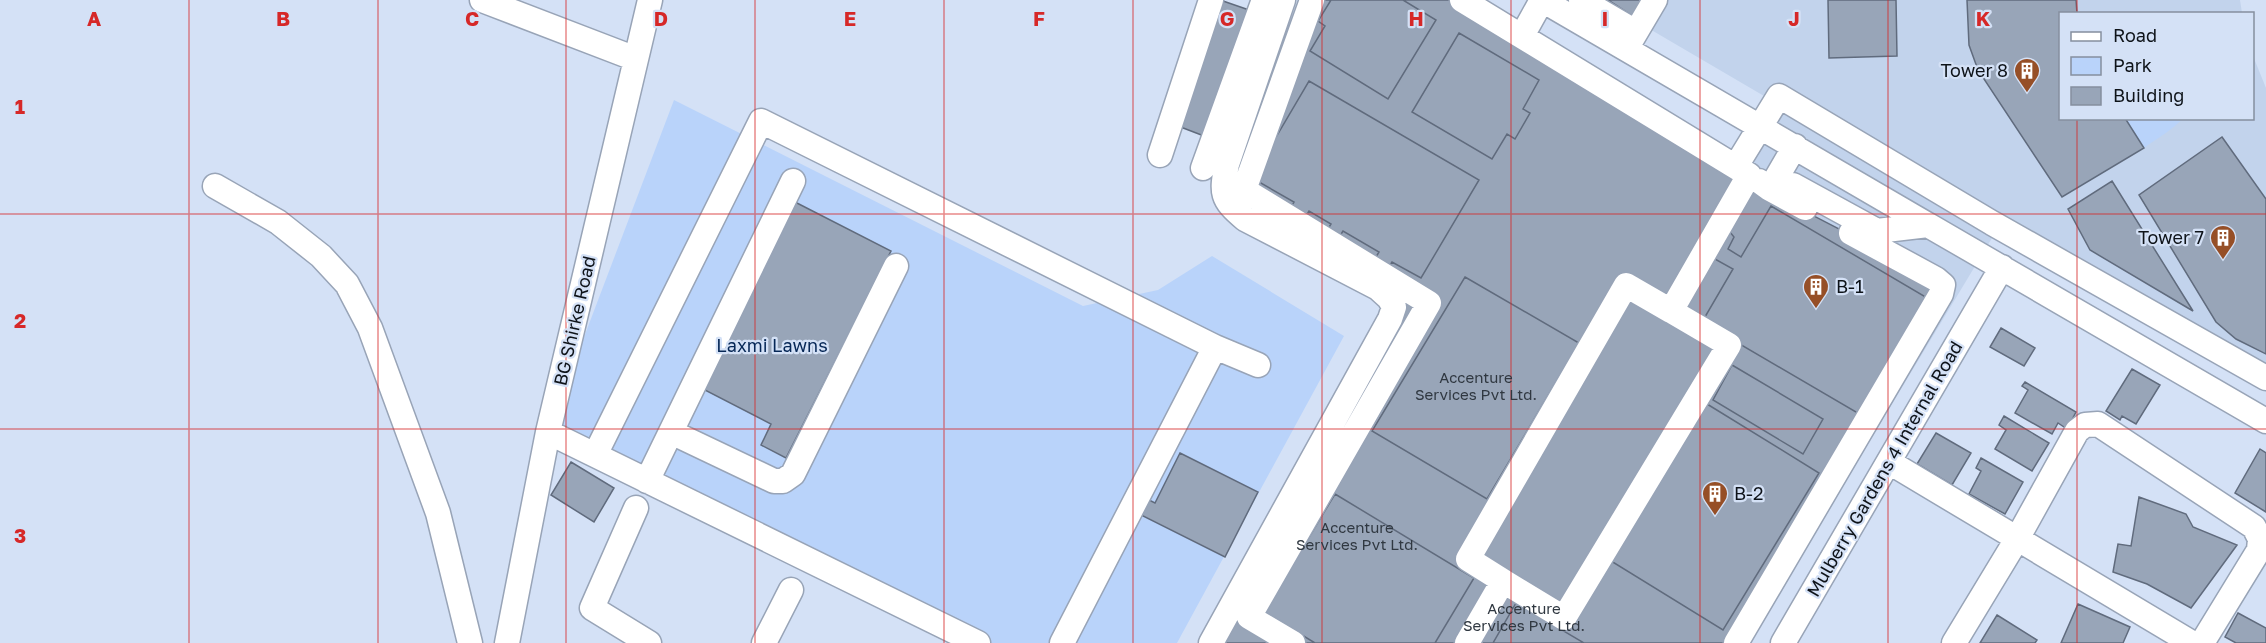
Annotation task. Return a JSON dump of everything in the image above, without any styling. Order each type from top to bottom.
[{"type":"street","points":[[482,0],[636,59]]},
{"type":"street","name":"BG Shirke Road","points":[[507,643],[548,432],[650,0]]},
{"type":"street","points":[[1160,155],[1212,0]]},
{"type":"street","points":[[1293,643],[1249,617],[1429,303],[1244,189],[1312,0]]},
{"type":"street","points":[[1462,0],[1743,171],[1877,231],[1928,225]]},
{"type":"street","points":[[1522,36],[1542,0],[1631,40]]},
{"type":"street","points":[[1581,0],[1631,40],[1767,131],[2266,421]]},
{"type":"street","points":[[1631,40],[1655,0]]},
{"type":"street","points":[[1203,168],[1268,4]]},
{"type":"street","points":[[1212,643],[1385,329],[1394,308],[1389,298],[1378,288],[1245,219],[1229,206],[1221,189],[1268,4]]},
{"type":"street","points":[[1671,310],[1743,171],[1767,131],[1779,96],[1992,223],[2266,378]]},
{"type":"street","points":[[595,455],[761,121],[1215,347],[1257,365]]},
{"type":"street","points":[[1781,187],[1796,146]]},
{"type":"street","points":[[647,481],[793,181]]},
{"type":"street","points":[[215,186],[278,222],[321,255],[346,284],[370,328],[438,513],[470,643]]},
{"type":"street","points":[[1736,643],[1941,294],[1943,285],[1781,187]]},
{"type":"street","points":[[671,432],[774,481],[783,481],[793,474],[896,266]]},
{"type":"street","name":"Mulberry Gardens 4 Internal Road","points":[[1783,643],[2002,267]]},
{"type":"street","points":[[1626,285],[1729,345],[1608,549],[1564,618],[1503,581],[1468,559],[1626,285]]},
{"type":"street","points":[[1062,643],[1215,347]]},
{"type":"street","points":[[1954,643],[2018,539],[2077,430],[2085,425],[2098,424],[2254,527],[2260,539],[2259,550],[2202,643]]},
{"type":"street","points":[[548,432],[978,643]]},
{"type":"street","points":[[1889,462],[2192,643]]},
{"type":"street","points":[[636,508],[592,608],[650,643]]},
{"type":"street","points":[[1467,643],[1503,581]]},
{"type":"street","points":[[764,643],[791,590]]},
{"type":"shaded area","points":[[1648,0],[2240,0],[2242,12],[2059,12],[2059,120],[2254,120],[2254,58],[2266,88],[2266,391],[1995,233],[1748,643],[1728,186],[1776,103],[1636,21]]},
{"type":"green space","name":"Laxmi Lawns","points":[[674,100],[1083,306],[1158,290],[1212,256],[1344,336],[1177,643],[978,643],[548,432]]},
{"type":"green space","points":[[2126,120],[2181,120],[2170,130],[2144,148]]},
{"type":"building","points":[[1312,0],[1458,0],[1717,166],[1936,279],[1743,643],[1214,643],[1406,288],[1244,190]]},
{"type":"building","points":[[1331,0],[1403,0],[1436,20],[1388,99],[1310,51],[1325,26],[1318,21]]},
{"type":"building","points":[[1608,0],[1644,0],[1634,17]]},
{"type":"building","points":[[1828,0],[1896,0],[1897,56],[1829,58]]},
{"type":"building","name":"Tower 8","points":[[1967,0],[2076,0],[2077,12],[2059,12],[2059,120],[2126,120],[2144,148],[2062,197],[1978,70],[1969,45]]},
{"type":"building","points":[[1223,1],[1252,11],[1204,136],[1178,126]]},
{"type":"building","points":[[1459,33],[1539,80],[1523,109],[1530,113],[1515,139],[1507,134],[1492,159],[1412,112]]},
{"type":"building","points":[[1309,81],[1479,180],[1421,278],[1392,262],[1387,270],[1373,262],[1379,252],[1343,231],[1338,239],[1326,232],[1331,224],[1309,211],[1304,219],[1289,211],[1294,202],[1252,178]]},
{"type":"building","name":"Tower 7","points":[[2222,137],[2266,199],[2266,354],[2236,339],[2216,322],[2139,195]]},
{"type":"building","points":[[2112,181],[2193,311],[2090,250],[2068,209]]},
{"type":"building","points":[[793,201],[891,251],[786,458],[761,445],[771,424],[699,387]]},
{"type":"building","name":"B-1","points":[[1771,206],[1929,299],[1861,415],[1702,322],[1733,269],[1713,258],[1730,232],[1734,237],[1728,249],[1741,257]]},
{"type":"building","points":[[1465,277],[1579,343],[1487,499],[1372,431]]},
{"type":"building","points":[[2001,328],[2035,348],[2024,366],[1990,347]]},
{"type":"building","points":[[1732,365],[1823,419],[1803,454],[1713,400]]},
{"type":"building","points":[[2132,369],[2160,385],[2136,424],[2122,416],[2120,420],[2106,411]]},
{"type":"building","points":[[2025,382],[2076,412],[2067,429],[2058,423],[2052,434],[2015,413],[2028,390],[2022,386]]},
{"type":"building","name":"B-2","points":[[1707,404],[1819,473],[1723,630],[1611,561]]},
{"type":"building","points":[[2004,416],[2049,443],[2032,471],[1995,449],[2006,430],[1999,425]]},
{"type":"building","points":[[1936,433],[1971,453],[1952,485],[1917,464]]},
{"type":"building","points":[[2260,449],[2266,453],[2266,512],[2235,493]]},
{"type":"building","points":[[1180,453],[1258,492],[1225,557],[1137,513],[1145,498],[1155,503]]},
{"type":"building","points":[[1981,458],[2023,482],[2005,514],[1969,494],[1981,471],[1976,468]]},
{"type":"building","points":[[571,462],[614,488],[594,522],[551,495]]},
{"type":"building","points":[[1335,494],[1474,578],[1435,643],[1315,643],[1264,612]]},
{"type":"building","points":[[2139,497],[2186,514],[2193,527],[2237,545],[2191,608],[2147,584],[2113,572],[2118,544],[2131,546]]},
{"type":"building","points":[[1516,603],[1584,643],[1493,643]]},
{"type":"building","points":[[2078,604],[2130,627],[2123,643],[2061,643]]},
{"type":"building","points":[[2238,613],[2266,628],[2266,643],[2236,643],[2225,637]]},
{"type":"building","points":[[1997,615],[2037,640],[2035,643],[1980,643]]},
{"type":"place","name":"Tower 8","points":[[2027,94]]},
{"type":"place","name":"Tower 7","points":[[2223,261]]},
{"type":"place","name":"B-1","points":[[1816,310]]},
{"type":"place","name":"B-2","points":[[1715,517]]}]
